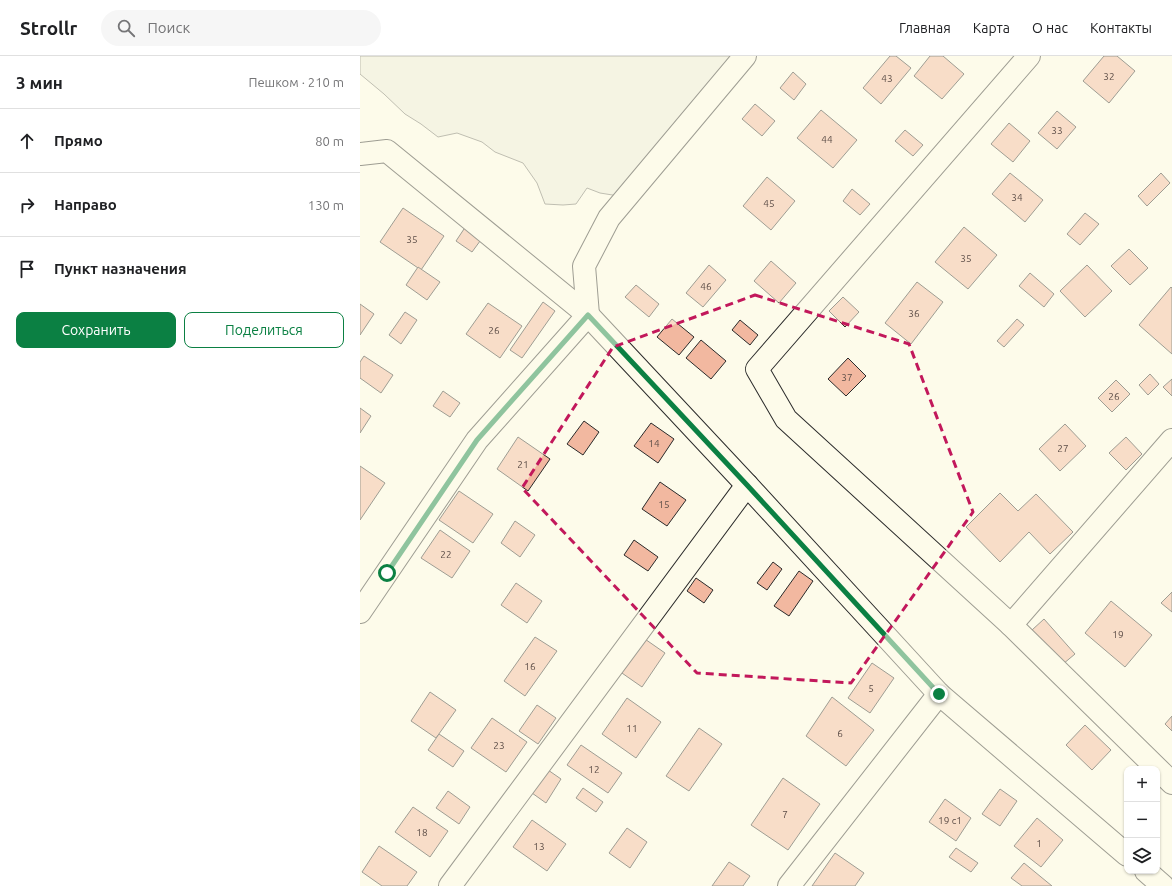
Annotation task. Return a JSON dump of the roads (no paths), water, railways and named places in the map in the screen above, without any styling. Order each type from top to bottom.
[{"type":"street","points":[[360,612],[477,440],[588,315],[584,266],[609,218],[745,56]]},
{"type":"street","points":[[1029,56],[757,369],[786,419],[1010,625],[1172,783]]},
{"type":"street","points":[[360,154],[387,151],[588,315],[939,694],[1124,852]]},
{"type":"street","points":[[1010,625],[1172,440]]},
{"type":"street","points":[[450,886],[747,485]]},
{"type":"street","points":[[789,886],[939,694]]},
{"type":"street","points":[[1149,874],[1163,886]]}]
